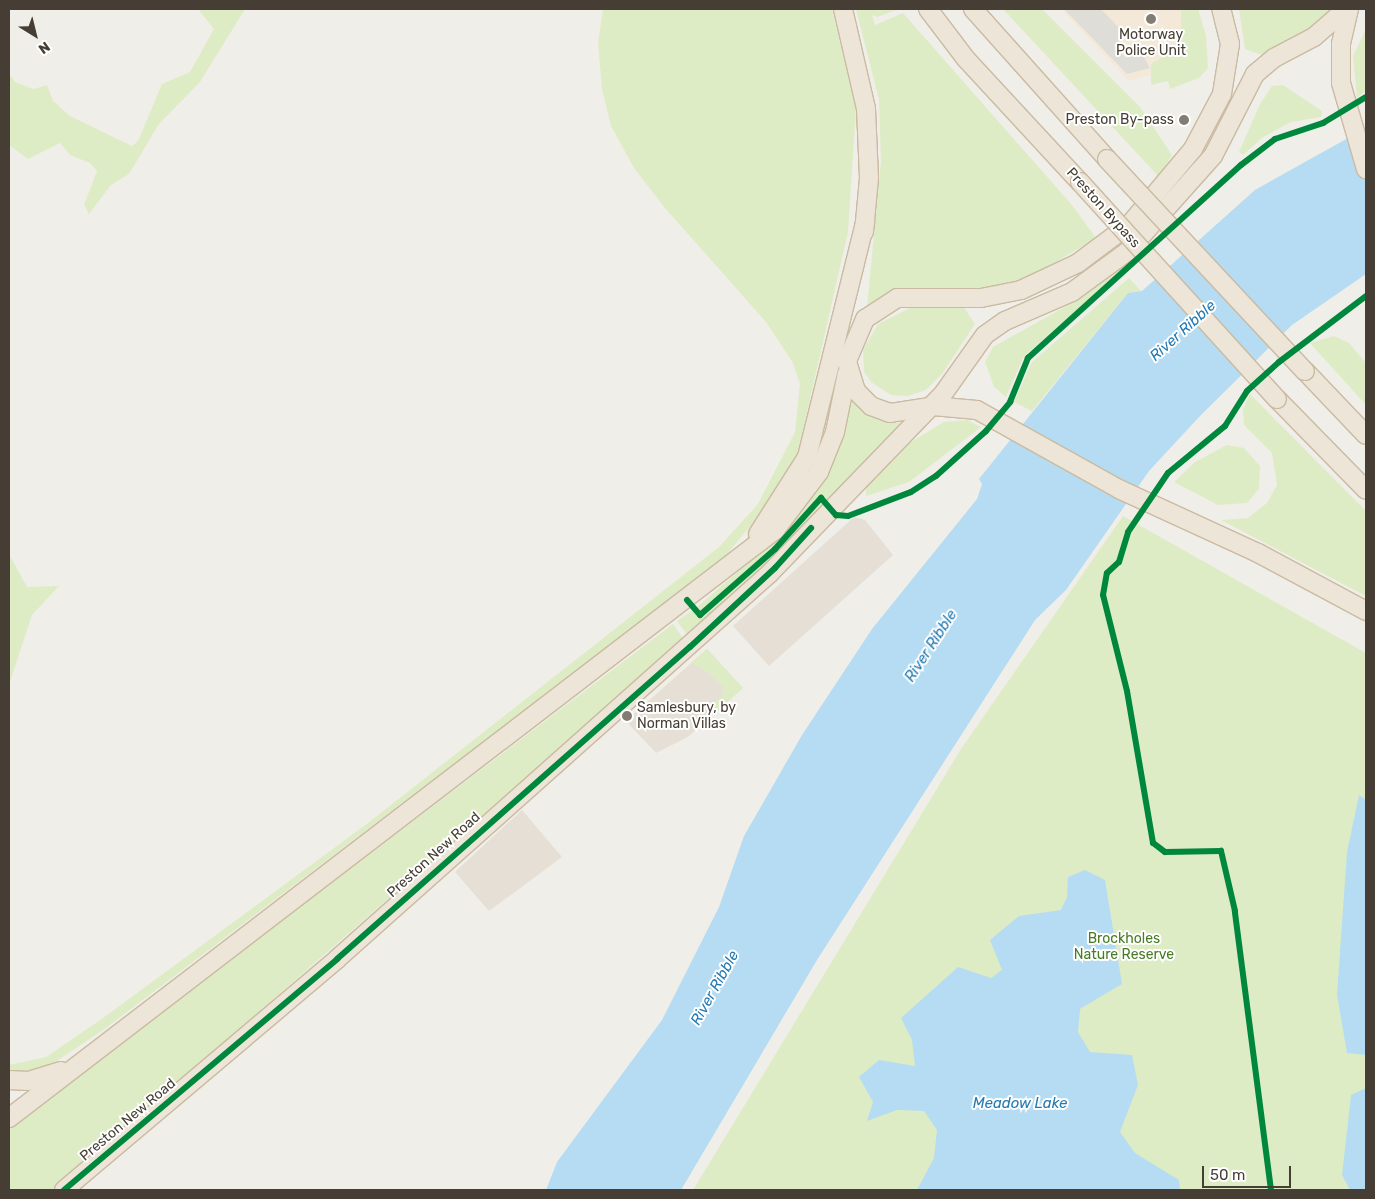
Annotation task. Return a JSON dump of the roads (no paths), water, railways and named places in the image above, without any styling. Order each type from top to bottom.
[{"type":"highway","points":[[9,1118],[738,560],[775,530],[819,472],[835,432],[847,367],[865,222],[866,109],[858,60],[844,9]]},
{"type":"highway","name":"Preston Bypass","points":[[928,9],[966,59],[1277,399],[1366,490]]},
{"type":"highway","points":[[973,9],[1107,159],[1366,435]]},
{"type":"highway","points":[[1222,9],[1230,44],[1222,94],[1193,149],[1130,224],[1078,263],[1021,290],[981,298],[911,296],[884,304],[861,326],[847,367],[862,398],[880,411],[901,413],[932,406],[970,408],[989,416],[1035,444],[1167,512],[1258,553],[1366,611]]},
{"type":"highway","points":[[1347,9],[1341,44],[1341,83],[1366,169]]},
{"type":"highway","name":"Preston New Road","points":[[64,1190],[337,959],[690,647],[776,568],[932,406],[993,328],[1092,280],[1155,226],[1213,156],[1255,74],[1274,58],[1314,37],[1347,9]]},
{"type":"highway","points":[[738,560],[782,501],[807,457],[865,222]]},
{"type":"highway","points":[[9,1080],[44,1078],[95,1052]]},
{"type":"water","name":"River Ribble","points":[[1366,128],[1366,274],[1292,325],[1200,416],[1149,471],[1066,590],[1035,620],[817,960],[681,1190],[546,1190],[557,1162],[662,1020],[719,907],[744,836],[802,735],[872,629],[977,499],[982,484],[979,479],[1128,293],[1142,291],[1255,190]]},
{"type":"water","points":[[1359,795],[1366,800],[1366,1055],[1347,1053],[1337,995],[1347,852]]},
{"type":"water","name":"Meadow Lake","points":[[1085,870],[1105,880],[1122,984],[1080,1009],[1078,1032],[1090,1052],[1132,1055],[1138,1085],[1120,1132],[1135,1153],[1179,1180],[1180,1190],[917,1190],[934,1158],[937,1130],[924,1111],[897,1110],[867,1121],[873,1102],[859,1077],[879,1060],[915,1066],[912,1040],[901,1018],[958,967],[991,978],[1002,970],[990,940],[1019,916],[1061,910],[1067,897],[1068,877]]},
{"type":"water","points":[[1366,1088],[1366,1190],[1350,1190],[1342,1175],[1351,1095]]},
{"type":"place","name":"Motorway Police Unit","points":[[1151,19]]},
{"type":"place","name":"Preston By-pass","points":[[1184,120]]},
{"type":"place","name":"Samlesbury, by Norman Villas","points":[[627,716]]},
{"type":"park label","name":"Brockholes Nature Reserve","points":[[1124,948]]}]
